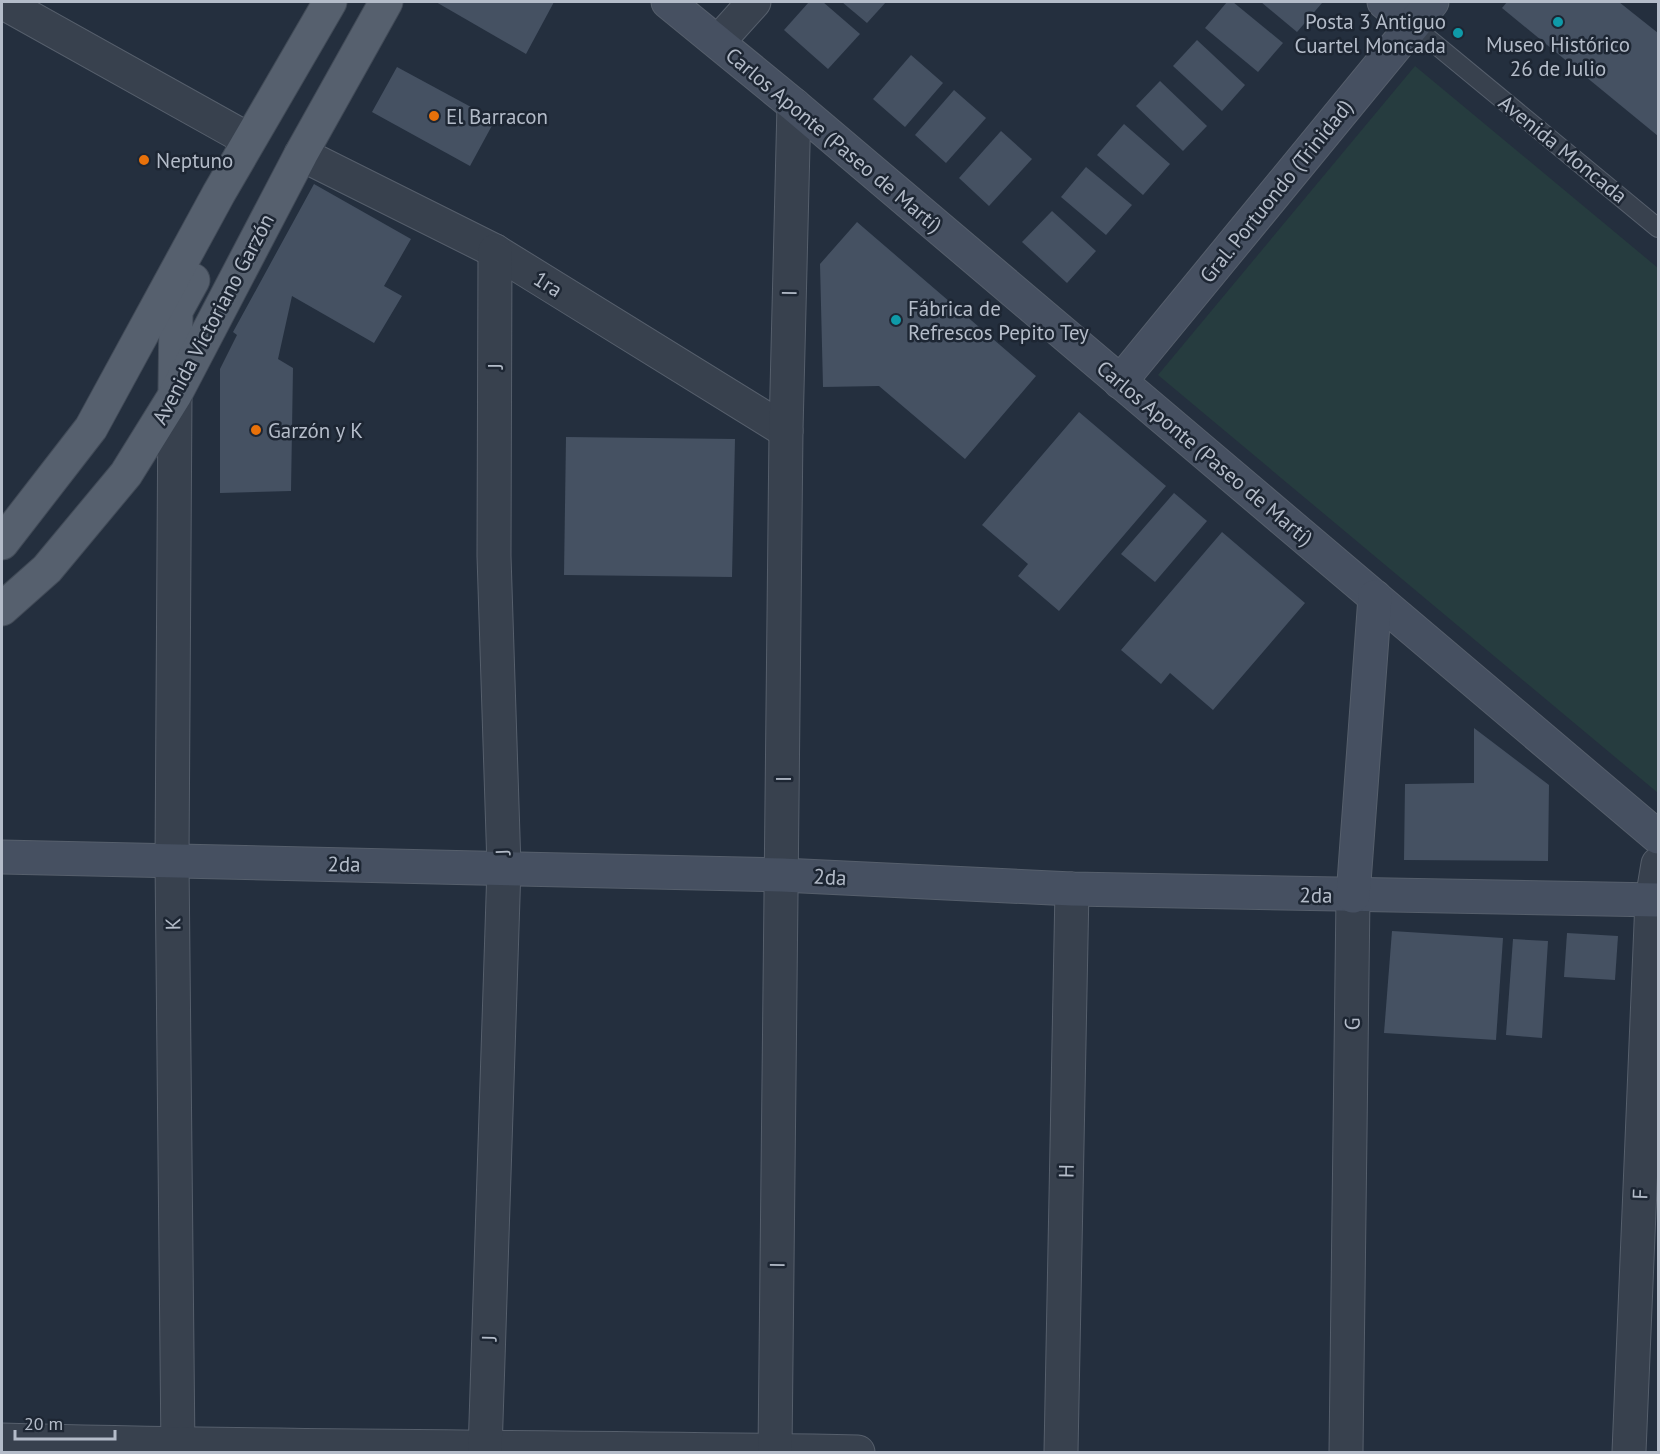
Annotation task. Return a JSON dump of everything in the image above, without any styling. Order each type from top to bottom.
[{"type":"main road","points":[[2,543],[92,428],[219,193],[330,2]]},
{"type":"main road","name":"Avenida Victoriano Garzón","points":[[2,609],[48,569],[126,474],[175,395],[301,154],[386,2]]},
{"type":"main road","points":[[175,395],[176,311],[211,246],[219,193]]},
{"type":"street","points":[[2,2],[249,140]]},
{"type":"street","name":"Carlos Aponte (Paseo de Martí)","points":[[668,2],[794,105],[1659,837]]},
{"type":"street","points":[[718,42],[754,2]]},
{"type":"street","name":"Avenida Moncada","points":[[1384,2],[1422,13]]},
{"type":"street","name":"Gral. Portuondo (Trinidad)","points":[[1120,382],[1422,13]]},
{"type":"street","name":"I","points":[[775,1452],[786,431],[794,105]]},
{"type":"street","name":"1ra","points":[[301,154],[495,251],[786,431]]},
{"type":"street","name":"J","points":[[485,1449],[504,867],[494,556],[495,251]]},
{"type":"street","name":"K","points":[[175,395],[172,861],[178,1449]]},
{"type":"street","name":"G","points":[[1346,1452],[1353,896],[1375,597]]},
{"type":"street","name":"2da","points":[[2,857],[782,875],[1072,889],[1655,900]]},
{"type":"street","name":"F","points":[[1629,1452],[1655,900],[1659,864]]},
{"type":"street","name":"H","points":[[1061,1452],[1072,889]]},
{"type":"street","points":[[2,1440],[178,1449],[858,1452]]},
{"type":"lane","name":"Avenida Moncada","points":[[1422,13],[1659,228]]},
{"type":"green space","points":[[1415,66],[1658,268],[1658,793],[1158,375]]},
{"type":"building","points":[[436,2],[554,2],[526,54]]},
{"type":"building","points":[[809,2],[823,2],[860,34],[828,69],[784,30]]},
{"type":"building","points":[[842,2],[886,2],[867,23]]},
{"type":"building","points":[[1227,2],[1233,2],[1283,43],[1258,72],[1205,28]]},
{"type":"building","points":[[1261,2],[1320,2],[1322,3],[1297,32]]},
{"type":"building","points":[[1507,2],[1619,2],[1658,33],[1658,136],[1502,8]]},
{"type":"building","points":[[1197,40],[1245,85],[1222,111],[1173,66]]},
{"type":"building","points":[[911,55],[943,83],[905,127],[873,99]]},
{"type":"building","name":"El Barracon","points":[[397,67],[495,120],[470,166],[372,112]]},
{"type":"building","points":[[1160,81],[1207,126],[1183,151],[1136,106]]},
{"type":"building","points":[[954,90],[986,118],[946,163],[915,135]]},
{"type":"building","points":[[1124,124],[1170,164],[1143,195],[1097,155]]},
{"type":"building","points":[[1001,131],[1032,159],[989,206],[959,178]]},
{"type":"building","points":[[1086,167],[1132,205],[1106,235],[1061,197]]},
{"type":"building","points":[[314,184],[411,239],[384,286],[402,296],[374,343],[292,296],[278,359],[293,368],[291,491],[220,493],[220,369],[237,335],[233,332]]},
{"type":"building","points":[[1052,211],[1096,251],[1067,283],[1022,242]]},
{"type":"building","name":"Fábrica de Refrescos Pepito Tey","points":[[857,222],[1036,376],[965,459],[879,386],[823,387],[820,264]]},
{"type":"building","points":[[1079,412],[1166,486],[1059,611],[1018,576],[1028,564],[982,525]]},
{"type":"building","points":[[566,437],[735,439],[732,577],[564,575]]},
{"type":"building","points":[[1174,493],[1207,521],[1155,582],[1121,554]]},
{"type":"building","points":[[1222,532],[1305,603],[1213,710],[1170,673],[1161,684],[1121,650]]},
{"type":"building","points":[[1474,728],[1549,785],[1548,861],[1404,860],[1405,784],[1474,783]]},
{"type":"building","points":[[1392,931],[1503,938],[1496,1040],[1384,1033]]},
{"type":"building","points":[[1567,933],[1618,936],[1615,980],[1564,977]]},
{"type":"building","points":[[1513,939],[1548,941],[1542,1038],[1506,1035]]},
{"type":"place","name":"Museo Histórico 26 de Julio","points":[[1558,22]]},
{"type":"place","name":"Posta 3 Antiguo Cuartel Moncada","points":[[1458,33]]},
{"type":"place","name":"El Barracon","points":[[434,116]]},
{"type":"place","name":"Neptuno","points":[[144,160]]},
{"type":"place","name":"Fábrica de Refrescos Pepito Tey","points":[[896,320]]},
{"type":"place","name":"Garzón y K","points":[[256,430]]}]
